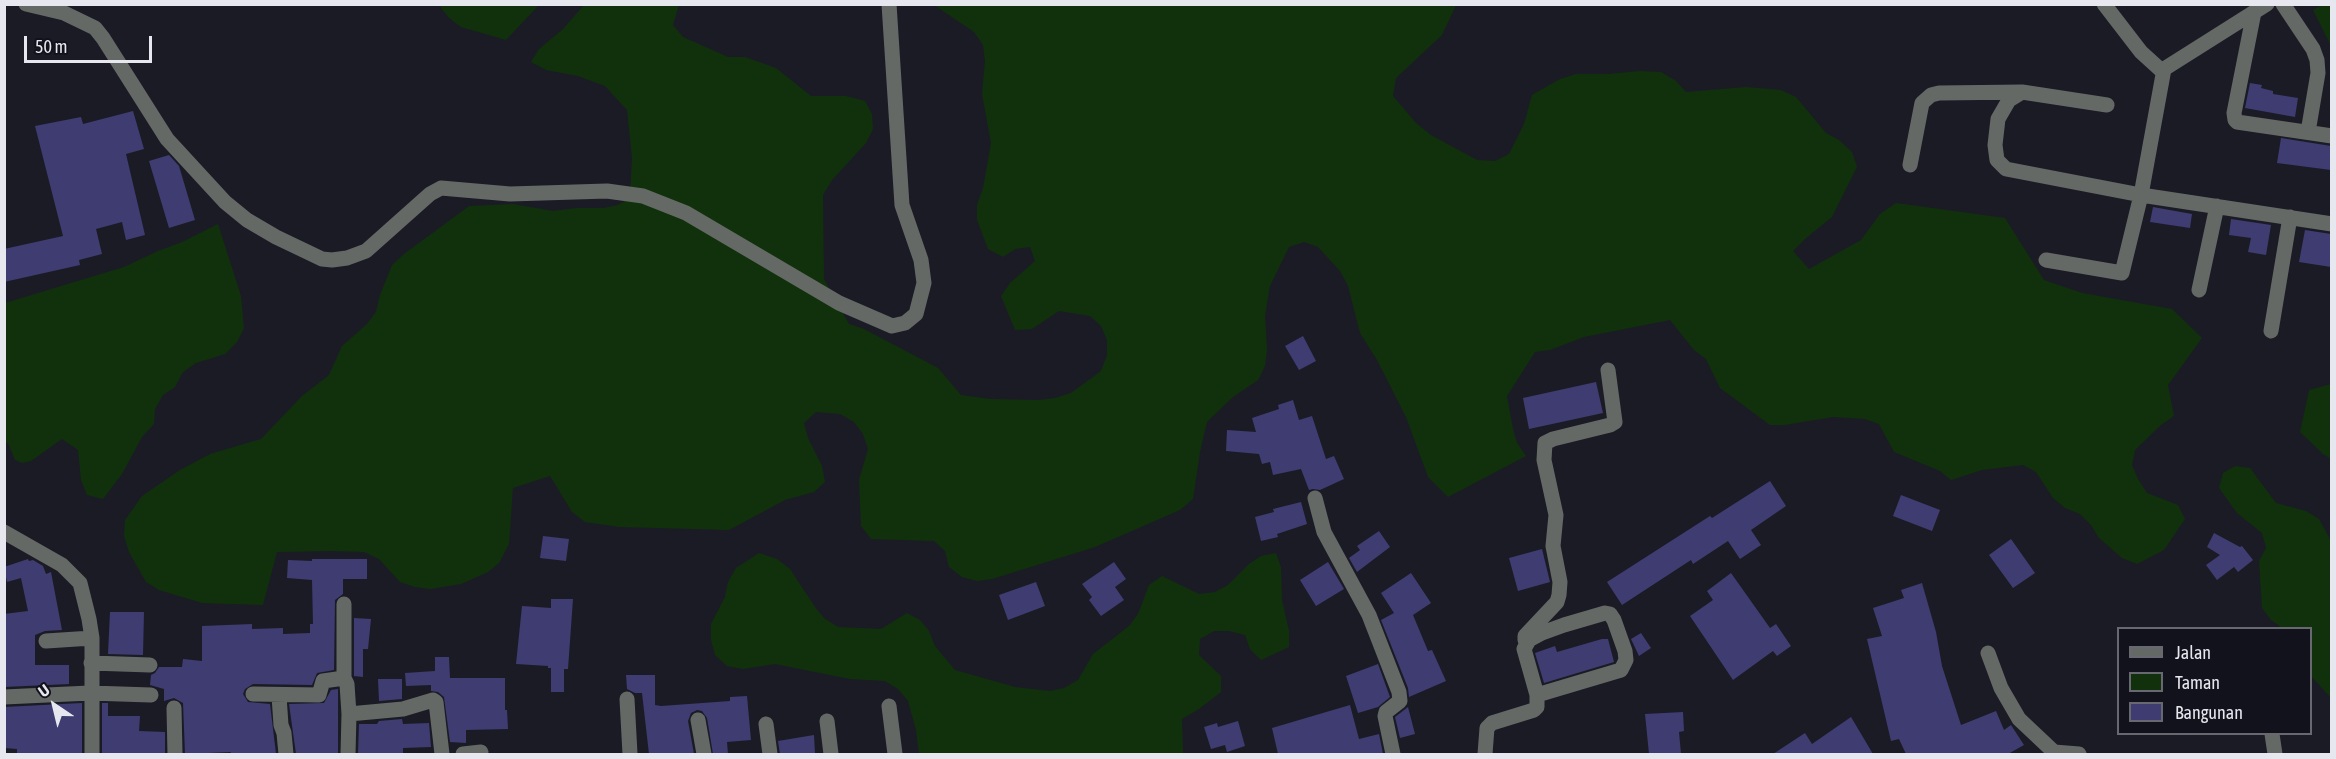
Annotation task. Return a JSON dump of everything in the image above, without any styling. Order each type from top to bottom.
[{"type":"street","points":[[26,4],[64,13],[95,28],[167,139],[225,202],[247,220],[322,259],[347,258],[366,251],[430,194],[441,188],[510,194],[607,191],[643,195],[686,213],[839,303],[892,326],[905,323],[916,314],[924,283],[921,260],[902,205],[889,4]]},
{"type":"street","points":[[2104,4],[2141,52],[2163,72]]},
{"type":"street","points":[[2283,4],[2313,49],[2317,60],[2318,73],[2308,132]]},
{"type":"street","points":[[2046,260],[2122,273],[2141,195],[2165,67],[2260,8]]},
{"type":"street","points":[[2260,8],[2234,113],[2235,120],[2331,136]]},
{"type":"street","points":[[2022,92],[2008,100],[1998,119],[1995,145],[1997,160],[2006,169],[2141,195],[2331,224]]},
{"type":"street","points":[[1910,165],[1922,103],[1931,95],[2022,92],[2107,105]]},
{"type":"street","points":[[2199,291],[2217,207]]},
{"type":"street","points":[[2271,332],[2290,217]]},
{"type":"street","points":[[1485,754],[1487,728],[1492,723],[1534,710],[1538,702],[1524,649],[1525,636],[1557,602],[1560,595],[1560,582],[1553,546],[1556,515],[1544,460],[1545,443],[1615,422],[1608,370]]},
{"type":"street","points":[[1315,498],[1324,532],[1369,615],[1399,692],[1400,701],[1384,716],[1393,754]]},
{"type":"street","points":[[4,532],[62,565],[80,583],[92,638],[90,693],[92,754]]},
{"type":"street","points":[[344,604],[344,678],[347,684],[349,714],[348,754]]},
{"type":"street","points":[[1524,649],[1533,637],[1605,613],[1610,614],[1614,620],[1625,651],[1626,660],[1621,670],[1537,695]]},
{"type":"street","points":[[46,641],[92,638]]},
{"type":"street","points":[[1988,653],[2001,688],[2019,719],[2054,752],[2079,754]]},
{"type":"street","points":[[91,663],[150,665]]},
{"type":"street","points":[[253,694],[319,695],[323,681],[344,678]]},
{"type":"street","points":[[4,697],[90,693],[151,695]]},
{"type":"street","points":[[279,696],[280,724],[284,733],[286,754]]},
{"type":"street","points":[[627,699],[630,754]]},
{"type":"street","points":[[349,714],[396,710],[433,700],[436,702],[442,754]]},
{"type":"street","points":[[889,706],[895,754]]},
{"type":"street","points":[[174,708],[175,754]]},
{"type":"street","points":[[698,720],[704,754]]},
{"type":"street","points":[[826,721],[831,754]]},
{"type":"street","points":[[766,724],[770,754]]},
{"type":"street","points":[[2272,735],[2275,754]]},
{"type":"street","points":[[463,754],[481,752]]},
{"type":"green space","points":[[439,5],[539,5],[506,40],[461,27],[449,18]]},
{"type":"green space","points":[[584,5],[679,5],[673,25],[683,37],[728,57],[745,57],[776,68],[811,96],[846,96],[865,101],[872,114],[873,129],[866,143],[832,180],[823,195],[824,279],[849,324],[864,329],[938,368],[961,395],[991,399],[1039,400],[1071,393],[1101,371],[1107,355],[1107,340],[1101,326],[1090,316],[1059,311],[1032,329],[1015,330],[1001,296],[1010,283],[1035,261],[1030,247],[1015,249],[1003,257],[988,249],[977,220],[977,205],[983,188],[991,143],[982,94],[985,61],[983,45],[974,32],[934,5],[1456,5],[1442,35],[1396,78],[1393,96],[1416,123],[1431,135],[1477,160],[1495,161],[1509,154],[1524,124],[1532,95],[1560,79],[1576,74],[1661,72],[1676,81],[1686,92],[1746,87],[1781,90],[1796,97],[1826,133],[1839,140],[1852,152],[1857,167],[1832,217],[1793,251],[1809,269],[1861,240],[1880,214],[1896,203],[2005,218],[2044,280],[2082,293],[2172,309],[2202,338],[2168,385],[2174,416],[2135,450],[2132,465],[2147,493],[2178,505],[2185,519],[2164,550],[2137,564],[2122,558],[2099,538],[2080,514],[2065,508],[2053,498],[2036,472],[2023,465],[1982,470],[1951,480],[1940,471],[1894,452],[1879,424],[1865,419],[1833,417],[1770,425],[1720,388],[1706,359],[1694,350],[1670,320],[1584,337],[1550,350],[1535,352],[1507,396],[1517,443],[1526,456],[1448,497],[1428,477],[1406,417],[1377,360],[1360,333],[1348,286],[1340,271],[1318,247],[1304,242],[1289,247],[1270,286],[1265,316],[1267,350],[1265,366],[1258,380],[1233,397],[1207,422],[1193,499],[1180,510],[1095,547],[992,579],[977,581],[962,577],[949,567],[945,551],[934,541],[871,539],[861,526],[859,480],[868,449],[863,434],[854,422],[840,414],[816,412],[804,423],[808,438],[822,466],[825,482],[814,492],[785,500],[729,530],[619,527],[585,522],[572,512],[550,476],[513,488],[509,544],[499,563],[488,572],[461,584],[430,589],[415,587],[400,582],[379,559],[364,552],[332,551],[277,552],[263,605],[202,603],[159,590],[146,582],[129,552],[124,536],[125,520],[142,496],[180,470],[210,454],[261,439],[302,396],[329,375],[342,346],[367,324],[376,312],[392,265],[404,254],[469,206],[513,204],[553,211],[603,208],[618,205],[630,195],[632,158],[627,110],[605,86],[578,76],[546,70],[531,62],[539,49],[563,29]]},
{"type":"green space","points":[[2322,5],[2331,5],[2331,46],[2313,10]]},
{"type":"green space","points":[[218,224],[241,296],[244,328],[237,342],[225,354],[196,363],[183,372],[175,387],[163,395],[155,409],[154,424],[142,437],[122,474],[103,499],[87,495],[81,480],[78,450],[62,439],[31,461],[22,463],[15,460],[8,443],[5,442],[5,303],[124,267]]},
{"type":"green space","points":[[2332,384],[2331,459],[2300,432],[2309,390]]},
{"type":"green space","points":[[2235,466],[2250,468],[2276,503],[2306,511],[2319,519],[2331,541],[2331,698],[2312,677],[2312,627],[2281,627],[2271,620],[2262,608],[2259,561],[2266,548],[2262,533],[2237,513],[2219,488],[2223,473]]},
{"type":"green space","points":[[759,553],[777,559],[790,569],[824,618],[838,627],[881,629],[907,613],[920,620],[929,631],[935,646],[955,670],[1015,687],[1050,691],[1064,688],[1078,680],[1093,654],[1129,626],[1138,614],[1149,585],[1162,576],[1199,594],[1215,592],[1228,585],[1249,564],[1261,556],[1276,553],[1281,567],[1282,600],[1289,631],[1289,647],[1261,660],[1250,649],[1245,635],[1229,631],[1214,631],[1200,639],[1199,655],[1221,676],[1221,692],[1182,719],[1183,754],[919,754],[916,730],[908,701],[898,689],[885,681],[850,679],[775,664],[743,669],[727,666],[715,655],[711,640],[711,624],[725,597],[728,582],[736,568]]},
{"type":"building","points":[[2250,83],[2262,85],[2261,88],[2273,91],[2273,94],[2298,98],[2295,117],[2245,108]]},
{"type":"building","points":[[133,111],[144,149],[126,154],[145,235],[126,240],[122,222],[96,229],[102,254],[79,260],[80,265],[4,282],[4,249],[63,236],[35,126],[81,117],[83,124]]},
{"type":"building","points":[[2281,138],[2331,146],[2331,170],[2277,163]]},
{"type":"building","points":[[169,155],[179,166],[195,220],[169,228],[149,161]]},
{"type":"building","points":[[2153,207],[2192,214],[2190,228],[2150,222]]},
{"type":"building","points":[[2231,219],[2271,225],[2266,255],[2248,252],[2251,238],[2229,235]]},
{"type":"building","points":[[2305,230],[2331,234],[2331,267],[2299,262]]},
{"type":"building","points":[[1303,336],[1316,361],[1299,370],[1285,346]]},
{"type":"building","points":[[1596,382],[1603,413],[1529,429],[1523,398]]},
{"type":"building","points":[[1293,400],[1299,420],[1312,416],[1326,459],[1334,456],[1344,479],[1320,490],[1309,490],[1301,469],[1273,475],[1270,462],[1262,464],[1259,454],[1226,451],[1227,430],[1256,432],[1252,418],[1279,409],[1278,405]]},
{"type":"building","points":[[1770,481],[1786,506],[1751,530],[1761,545],[1740,559],[1728,541],[1693,564],[1691,560],[1622,605],[1607,582],[1710,516],[1712,518]]},
{"type":"building","points":[[1901,495],[1940,510],[1932,531],[1893,516]]},
{"type":"building","points":[[1301,502],[1307,524],[1277,534],[1278,537],[1261,541],[1255,517],[1274,512],[1273,509]]},
{"type":"building","points":[[1379,531],[1390,547],[1357,572],[1349,558],[1360,550],[1357,546]]},
{"type":"building","points":[[2214,533],[2242,546],[2253,560],[2238,572],[2234,567],[2217,580],[2206,565],[2220,555],[2207,547]]},
{"type":"building","points":[[543,536],[569,539],[566,561],[540,558]]},
{"type":"building","points":[[2011,539],[2035,573],[2013,588],[1989,555]]},
{"type":"building","points":[[1542,549],[1550,582],[1518,591],[1509,558]]},
{"type":"building","points":[[28,559],[43,566],[46,574],[51,572],[62,630],[45,631],[35,635],[35,665],[69,665],[69,684],[4,687],[4,614],[28,611],[21,578],[7,582],[4,567]]},
{"type":"building","points":[[312,559],[367,559],[367,579],[343,579],[343,594],[335,600],[334,670],[317,673],[312,685],[253,684],[245,689],[243,694],[248,702],[270,704],[276,754],[230,754],[231,752],[185,754],[183,703],[174,698],[164,701],[164,689],[150,685],[151,675],[159,667],[182,667],[183,659],[202,661],[202,626],[252,624],[252,629],[283,628],[283,634],[310,633],[310,624],[313,624],[312,580],[287,578],[288,560],[312,561]]},
{"type":"building","points":[[1114,562],[1126,579],[1115,587],[1124,600],[1101,616],[1089,600],[1092,597],[1082,584]]},
{"type":"building","points":[[1328,562],[1344,589],[1316,606],[1300,580]]},
{"type":"building","points":[[1411,573],[1431,603],[1413,615],[1428,651],[1432,650],[1446,681],[1409,697],[1408,688],[1381,620],[1394,613],[1381,593]]},
{"type":"building","points":[[1731,573],[1770,628],[1776,624],[1791,646],[1777,656],[1773,651],[1733,680],[1690,616],[1713,600],[1707,591]]},
{"type":"building","points":[[1036,582],[1045,606],[1008,620],[999,595]]},
{"type":"building","points":[[1922,583],[1936,632],[1942,666],[1961,725],[1996,711],[2004,730],[2011,725],[2024,745],[2008,754],[1906,754],[1899,739],[1891,741],[1867,639],[1882,636],[1873,608],[1904,598],[1901,590]]},
{"type":"building","points":[[551,599],[573,599],[568,669],[564,669],[564,692],[551,692],[551,668],[548,666],[516,664],[522,606],[551,608]]},
{"type":"building","points":[[110,612],[144,612],[143,655],[108,654]]},
{"type":"building","points":[[354,618],[371,619],[368,649],[363,649],[363,677],[354,676]]},
{"type":"building","points":[[1641,633],[1651,648],[1639,656],[1631,639]]},
{"type":"building","points":[[1608,639],[1614,662],[1544,683],[1535,653],[1555,646],[1557,652]]},
{"type":"building","points":[[435,657],[449,657],[450,678],[505,678],[505,710],[507,710],[508,729],[466,730],[466,743],[450,742],[444,697],[438,692],[431,691],[431,685],[406,686],[405,673],[435,671]]},
{"type":"building","points":[[1378,664],[1390,697],[1378,707],[1358,713],[1346,676]]},
{"type":"building","points":[[626,675],[655,675],[655,705],[730,701],[730,697],[747,696],[751,740],[727,742],[728,754],[713,754],[707,718],[702,711],[697,710],[691,713],[688,721],[694,754],[649,754],[642,693],[635,693],[627,689]]},
{"type":"building","points":[[378,679],[402,679],[402,699],[379,701]]},
{"type":"building","points":[[338,689],[338,754],[296,754],[289,704],[324,703],[331,690]]},
{"type":"building","points":[[82,703],[82,754],[17,754],[17,749],[4,748],[4,707]]},
{"type":"building","points":[[102,703],[108,703],[108,716],[140,716],[139,731],[165,732],[165,754],[102,754]]},
{"type":"building","points":[[1350,705],[1359,739],[1379,734],[1383,754],[1278,754],[1272,728]]},
{"type":"building","points":[[1408,707],[1415,734],[1400,738],[1395,717]]},
{"type":"building","points":[[1683,712],[1684,731],[1679,732],[1681,754],[1649,754],[1645,714]]},
{"type":"building","points":[[1851,717],[1873,754],[1773,754],[1805,733],[1812,744]]},
{"type":"building","points":[[402,719],[403,724],[429,723],[431,747],[403,748],[403,753],[358,754],[359,724],[377,724],[379,721]]},
{"type":"building","points":[[1238,721],[1245,746],[1227,752],[1225,745],[1211,749],[1204,727],[1217,723],[1218,727]]},
{"type":"building","points":[[814,735],[815,754],[780,754],[778,741]]}]
